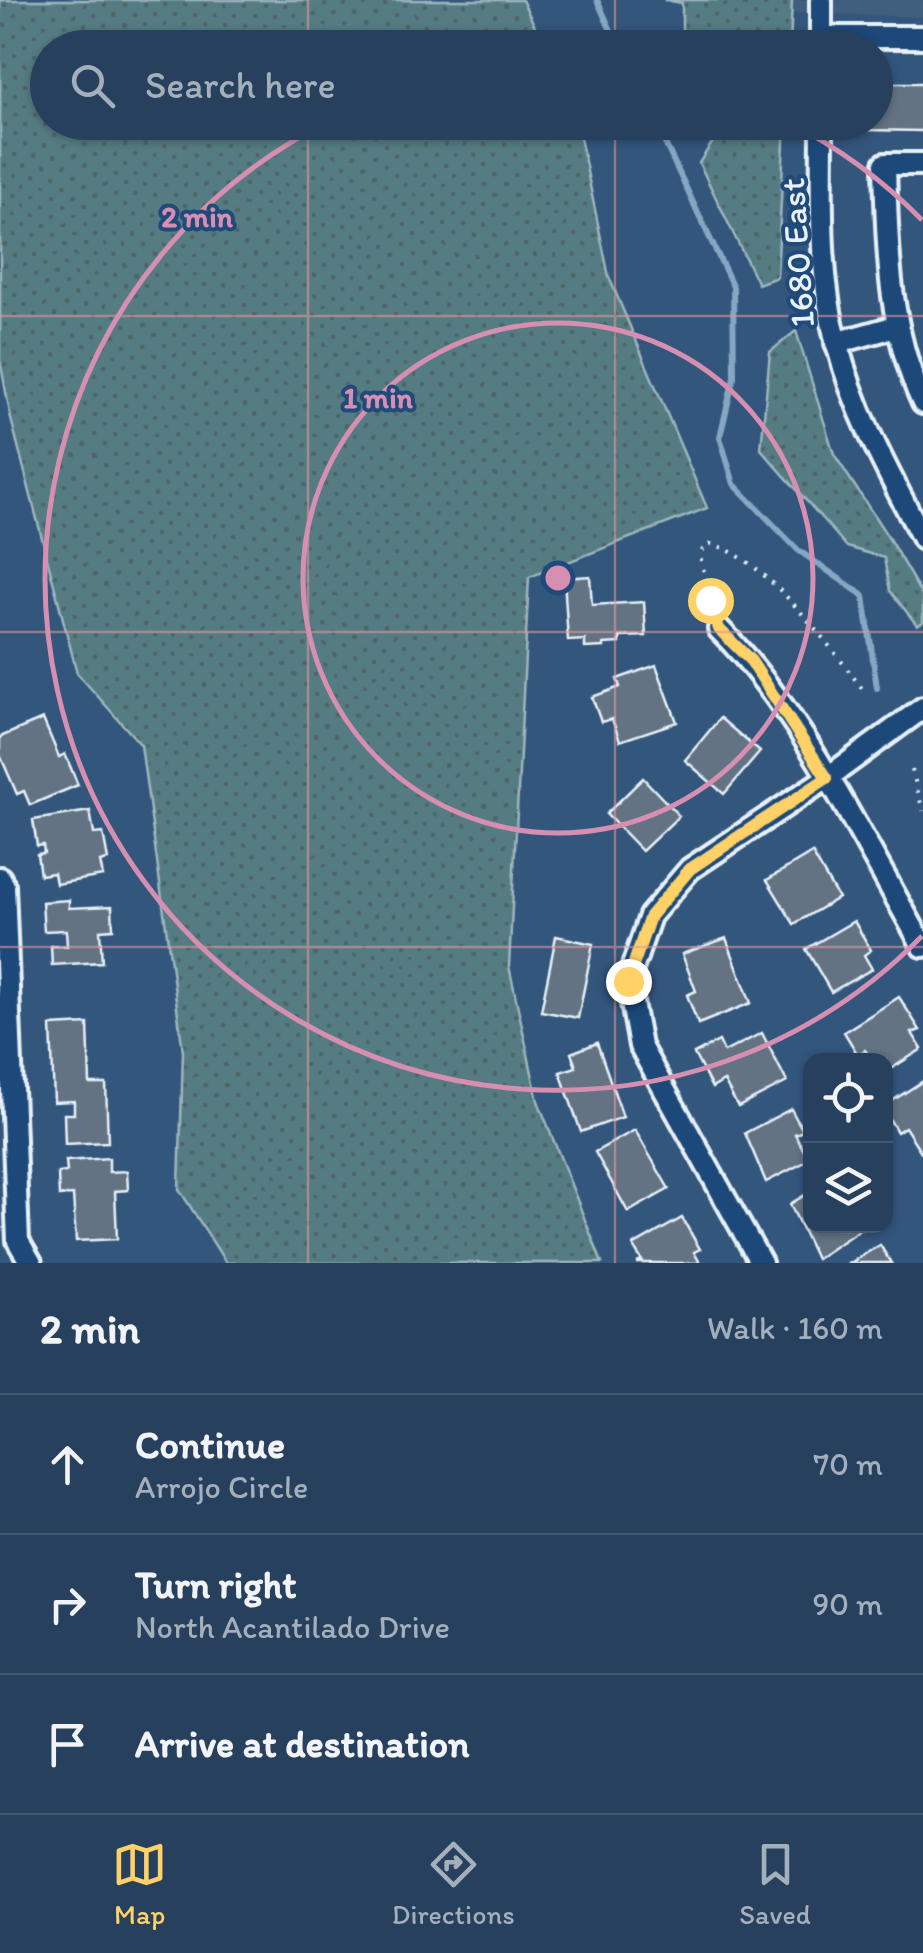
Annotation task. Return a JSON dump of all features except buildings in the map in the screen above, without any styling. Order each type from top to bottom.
[{"type":"street","points":[[821,0],[821,30]]},
{"type":"street","points":[[893,38],[923,37]]},
{"type":"street","name":"1680 East","points":[[822,140],[823,254],[836,343],[869,436],[923,539]]},
{"type":"street","points":[[923,164],[885,164],[887,249],[897,326],[907,366],[923,403]]},
{"type":"street","points":[[836,343],[897,326]]},
{"type":"street","points":[[719,629],[751,661],[827,778],[923,946]]},
{"type":"street","points":[[761,1263],[640,1046],[628,981],[650,916],[690,869],[827,778],[923,708]]},
{"type":"street","points":[[0,878],[4,886],[18,1241],[31,1263]]},
{"type":"path","points":[[719,629],[700,556],[712,544],[724,547],[784,594],[830,645],[864,691]]},
{"type":"path","points":[[912,770],[923,811]]},
{"type":"shaded area","points":[[792,0],[923,0],[923,17],[791,13]]},
{"type":"green space","points":[[0,0],[522,0],[537,30],[30,30],[30,140],[581,140],[609,277],[707,508],[529,577],[509,966],[538,1101],[602,1263],[226,1263],[179,1189],[183,1051],[141,745],[77,673],[11,419],[0,360]]},
{"type":"green space","points":[[664,0],[792,0],[791,30],[682,30],[682,3]]},
{"type":"green space","points":[[714,140],[784,140],[777,277],[758,284],[699,163]]},
{"type":"green space","points":[[796,331],[834,454],[923,597],[923,622],[917,625],[890,591],[884,558],[847,547],[761,449],[770,352]]},
{"type":"waterway","points":[[597,0],[611,30]]},
{"type":"waterway","points":[[664,140],[733,287],[734,377],[720,437],[734,484],[798,550],[864,596],[877,688]]},
{"type":"route","points":[[628,981],[650,916],[690,869],[827,778],[751,661],[719,629],[710,600]]}]
